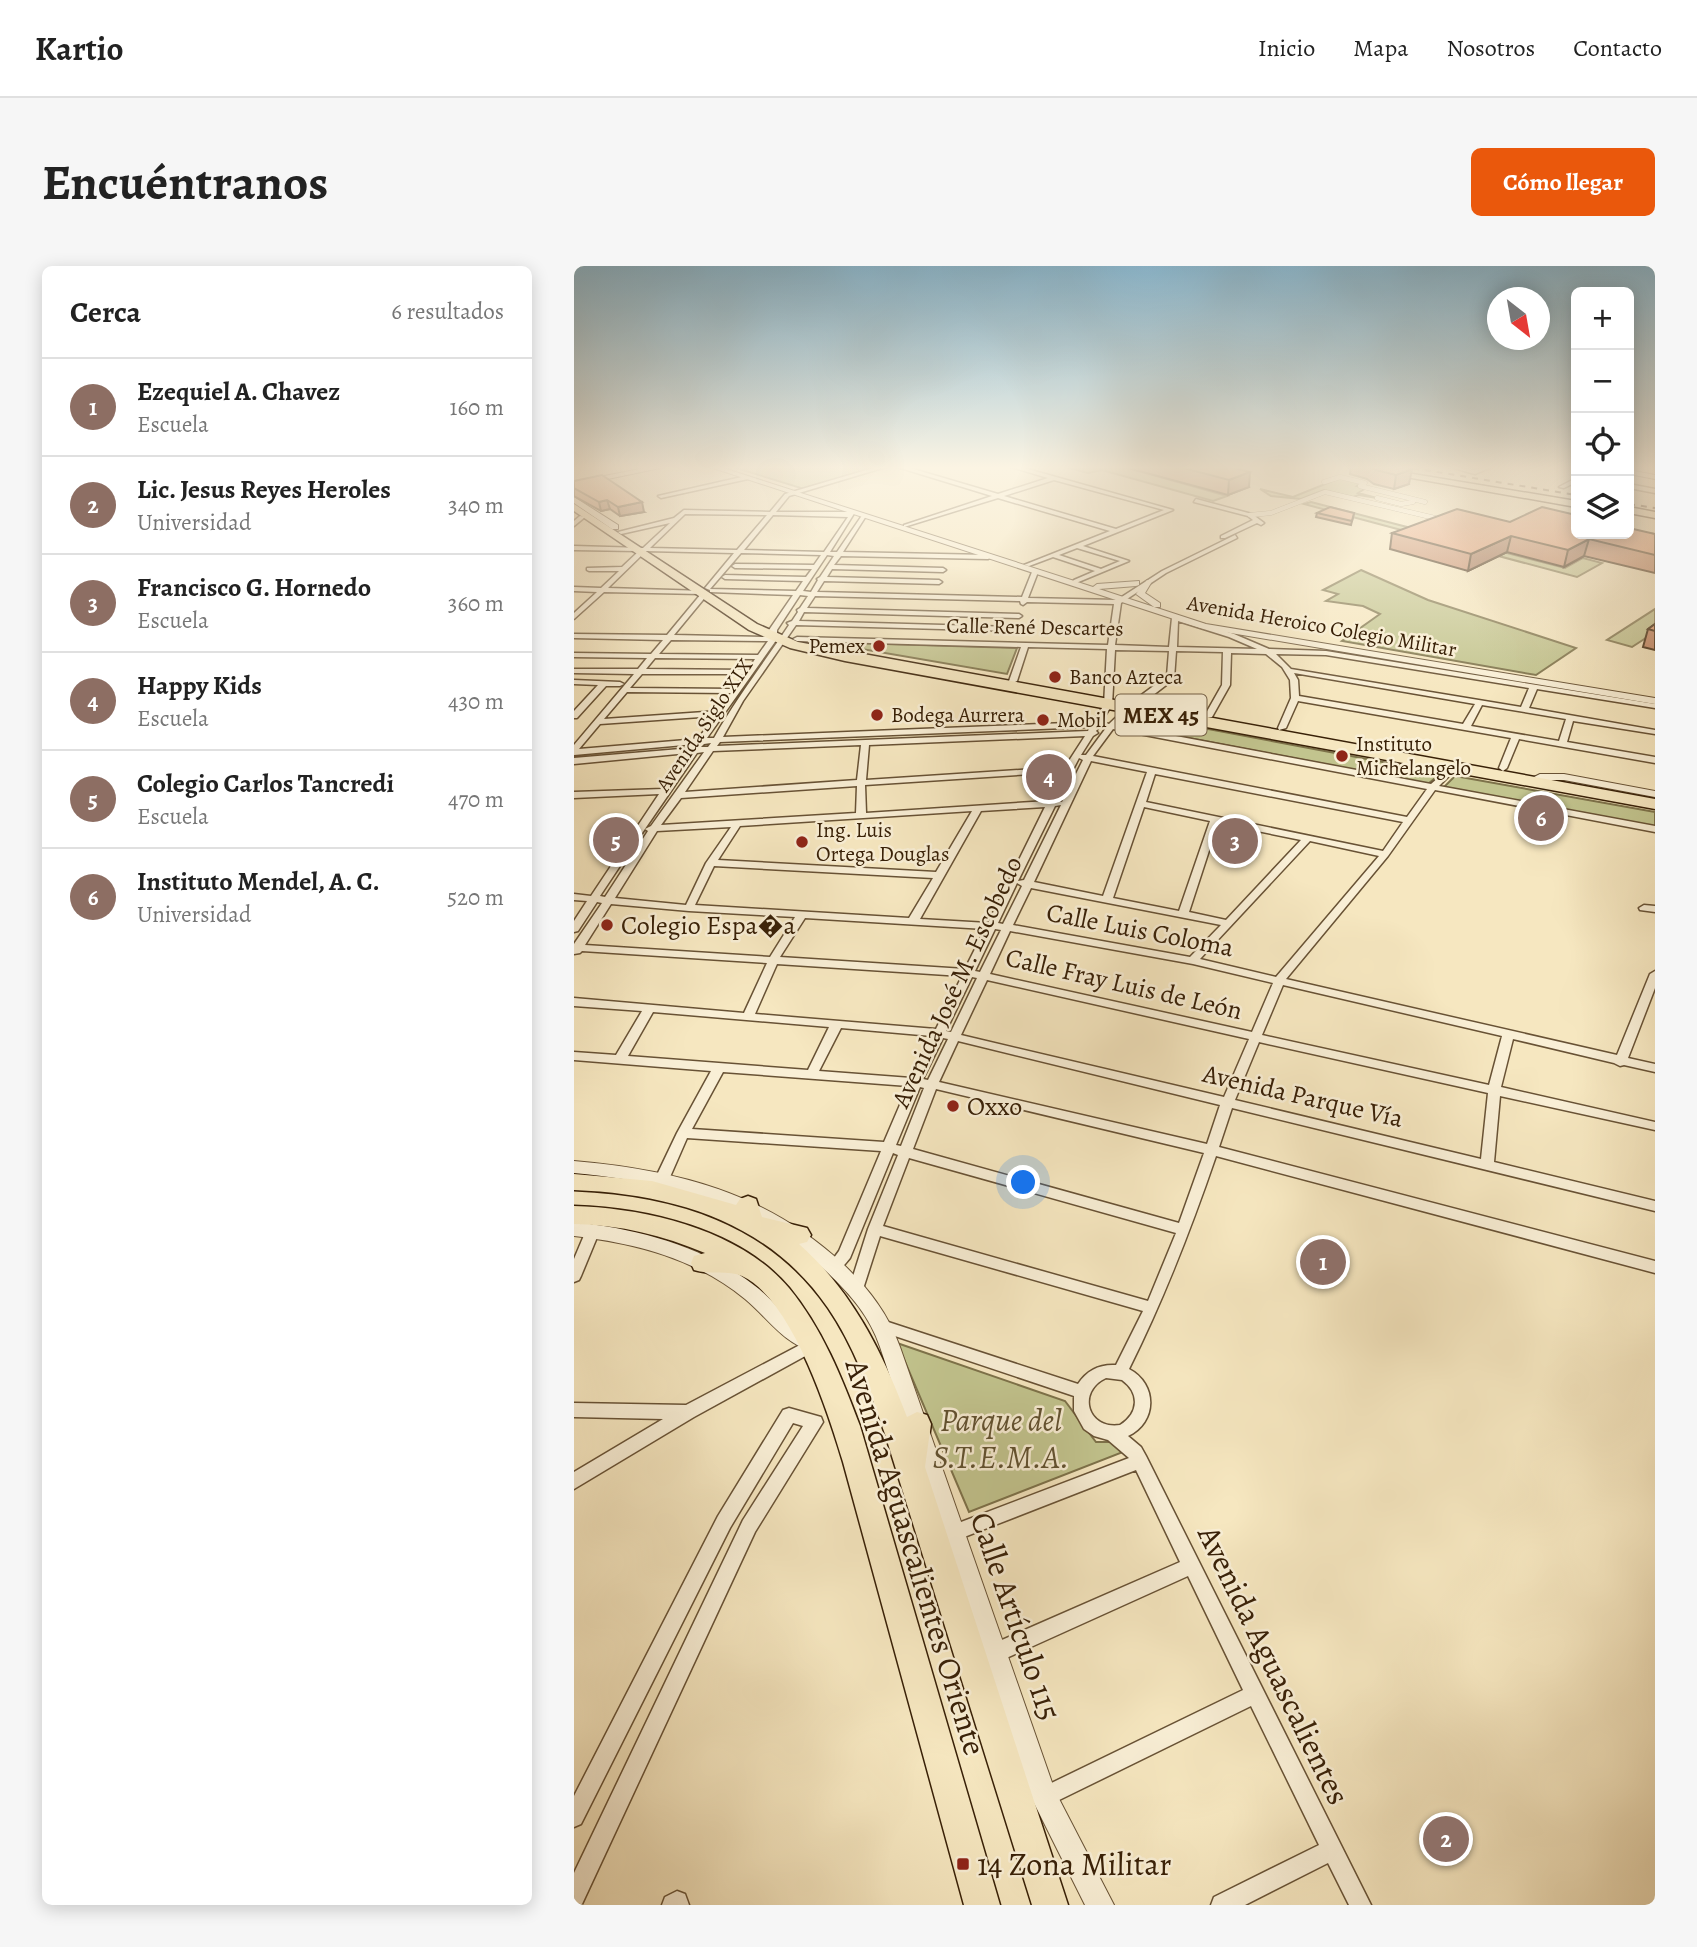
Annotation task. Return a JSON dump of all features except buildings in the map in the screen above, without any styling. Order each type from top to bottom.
[{"type":"main road","name":"MEX 45","points":[[634,542],[707,591],[753,627],[845,657],[1282,728],[1503,768],[1540,781]]},
{"type":"main road","name":"MEX 45","points":[[783,637],[1107,701]]},
{"type":"main road","name":"MEX 45","points":[[1130,705],[1154,714],[1452,769],[1655,797]]},
{"type":"main road","name":"MEX 45","points":[[1560,784],[1655,806]]},
{"type":"main road","name":"Avenida Aguascalientes Oriente","points":[[575,1178],[660,1191],[730,1212],[750,1215],[819,1280],[843,1309],[866,1352],[912,1471],[1050,1905]]},
{"type":"main road","points":[[750,1215],[799,1235]]},
{"type":"main road","name":"Avenida Aguascalientes Oriente","points":[[589,1221],[695,1240],[749,1265],[779,1294],[813,1344],[850,1440],[982,1905]]},
{"type":"main road","points":[[702,1263],[749,1265]]},
{"type":"main road","points":[[912,1471],[917,1424]]},
{"type":"street","points":[[574,617],[653,542]]},
{"type":"street","points":[[574,751],[623,687],[641,672],[746,542]]},
{"type":"street","name":"Avenida Siglo XIX","points":[[574,929],[638,831],[673,793],[707,745],[720,713],[735,691],[760,657],[783,637],[798,593],[832,542]]},
{"type":"street","name":"Avenida Siglo XIX","points":[[576,949],[654,829],[695,750],[717,740],[739,701],[845,542]]},
{"type":"street","name":"Avenida Heroico Colegio Militar","points":[[937,542],[1076,581],[1118,598]]},
{"type":"street","name":"Avenida Heroico Colegio Militar","points":[[941,542],[1229,631],[1655,701]]},
{"type":"street","points":[[1011,644],[1031,569],[1054,555],[1086,542]]},
{"type":"street","points":[[1107,701],[1118,598],[1136,583],[1211,542]]},
{"type":"street","points":[[574,589],[1024,599],[1118,598],[1224,542]]},
{"type":"street","points":[[1076,581],[1126,561],[1077,546]]},
{"type":"street","points":[[574,548],[824,554],[953,548],[932,597],[908,642]]},
{"type":"street","points":[[1054,555],[1102,571]]},
{"type":"street","points":[[735,566],[816,567]]},
{"type":"street","points":[[829,567],[943,570]]},
{"type":"street","points":[[589,569],[622,569]]},
{"type":"street","points":[[725,577],[807,579]]},
{"type":"street","points":[[820,579],[939,582]]},
{"type":"street","points":[[1092,587],[1111,588],[1136,583]]},
{"type":"street","points":[[1147,583],[1140,594],[1172,614],[1272,651],[1293,671],[1655,732]]},
{"type":"street","points":[[800,611],[1019,616]]},
{"type":"street","points":[[1172,614],[1172,648]]},
{"type":"street","points":[[783,637],[916,626],[1015,629]]},
{"type":"street","name":"Calle René Descartes","points":[[574,636],[783,637],[1011,644],[1071,650],[1111,646],[1272,651]]},
{"type":"street","points":[[1013,681],[1025,645]]},
{"type":"street","name":"Avenida José M. Escobedo","points":[[835,1266],[849,1245],[916,1081],[1068,769],[1075,757],[1103,727],[1171,677],[1172,648]]},
{"type":"street","points":[[1209,715],[1226,685],[1227,650]]},
{"type":"street","name":"Avenida Heroico Colegio Militar","points":[[1272,651],[1326,653],[1534,686],[1655,701]]},
{"type":"street","points":[[574,655],[760,657]]},
{"type":"street","points":[[574,671],[749,673]]},
{"type":"street","points":[[1282,728],[1296,698],[1293,671]]},
{"type":"street","points":[[574,682],[623,687],[735,691]]},
{"type":"street","points":[[574,716],[604,683]]},
{"type":"street","points":[[1524,710],[1534,686]]},
{"type":"street","points":[[1296,698],[1655,760]]},
{"type":"street","name":"Avenida José M. Escobedo","points":[[856,1289],[932,1083],[1103,727],[1107,701]]},
{"type":"street","points":[[1466,727],[1479,703]]},
{"type":"street","points":[[598,722],[720,713]]},
{"type":"street","points":[[574,751],[707,745],[865,744],[1103,727],[1154,714]]},
{"type":"street","points":[[1562,744],[1570,718]]},
{"type":"street","points":[[1103,727],[1655,829]]},
{"type":"street","points":[[717,740],[1034,732]]},
{"type":"street","points":[[1503,768],[1516,736]]},
{"type":"street","points":[[862,815],[861,782],[865,744]]},
{"type":"street","points":[[574,761],[695,750]]},
{"type":"street","points":[[1075,757],[1409,820]]},
{"type":"street","points":[[574,795],[673,793],[1068,769]]},
{"type":"street","points":[[1119,1374],[1152,1308],[1184,1230],[1227,1104],[1279,981],[1385,853],[1432,788],[1452,769]]},
{"type":"street","points":[[1107,900],[1152,771]]},
{"type":"street","points":[[1540,781],[1564,777],[1655,797]]},
{"type":"street","points":[[1540,781],[1569,793],[1655,806]]},
{"type":"street","points":[[638,831],[1065,803]]},
{"type":"street","points":[[1140,804],[1385,853]]},
{"type":"street","points":[[913,921],[937,875],[978,808]]},
{"type":"street","points":[[1183,914],[1214,818]]},
{"type":"street","points":[[689,908],[711,863],[737,824]]},
{"type":"street","points":[[1193,961],[1308,838]]},
{"type":"street","points":[[711,863],[937,875]]},
{"type":"street","points":[[1014,882],[1227,923]]},
{"type":"street","name":"Calle Luis Coloma","points":[[574,897],[689,908],[1006,927],[1193,961],[1655,1069]]},
{"type":"street","points":[[748,1017],[774,960],[802,914]]},
{"type":"street","name":"Calle Fray Luis de León","points":[[576,949],[969,973],[1655,1126]]},
{"type":"street","points":[[1620,1062],[1655,974]]},
{"type":"street","name":"Avenida Parque Vía","points":[[574,1002],[939,1034],[1655,1206]]},
{"type":"street","points":[[620,1059],[650,1008]]},
{"type":"street","points":[[812,1074],[837,1024]]},
{"type":"street","points":[[1487,1164],[1494,1091],[1508,1035]]},
{"type":"street","points":[[574,1056],[932,1083],[1212,1150],[1655,1267]]},
{"type":"street","points":[[663,1177],[683,1133],[719,1068]]},
{"type":"street","points":[[683,1133],[887,1147],[1184,1230]]},
{"type":"street","points":[[575,1178],[663,1177],[750,1215]]},
{"type":"street","points":[[574,1276],[589,1221],[702,1263],[754,1296],[782,1327],[799,1340],[813,1344]]},
{"type":"street","points":[[876,1229],[1152,1308]]},
{"type":"street","name":"Calle Artículo 115","points":[[799,1235],[835,1266],[856,1289],[882,1326],[1044,1797],[1100,1905]]},
{"type":"street","points":[[882,1326],[1081,1392]]},
{"type":"street","points":[[574,1481],[688,1412],[813,1344]]},
{"type":"street","points":[[1119,1374],[1135,1381],[1144,1395],[1144,1411],[1134,1424],[1110,1432],[1100,1430],[1084,1418],[1080,1409],[1081,1392],[1101,1375],[1119,1374]]},
{"type":"street","points":[[574,1410],[688,1412]]},
{"type":"street","points":[[574,1817],[724,1522],[789,1415],[815,1422],[749,1526],[574,1896]]},
{"type":"street","name":"Avenida Aguascalientes","points":[[1134,1424],[1138,1456],[1360,1905]]},
{"type":"street","name":"Avenida Aguascalientes","points":[[1110,1432],[1138,1456]]},
{"type":"street","points":[[954,1532],[1138,1456]]},
{"type":"street","points":[[724,1522],[749,1526]]},
{"type":"street","points":[[995,1653],[1191,1566]]},
{"type":"street","points":[[1044,1797],[1254,1695]]},
{"type":"street","points":[[1222,1905],[1332,1850]]},
{"type":"green space","points":[[1448,542],[1467,542],[1565,568],[1583,558],[1602,563],[1577,577]]},
{"type":"green space","points":[[1361,570],[1428,600],[1576,648],[1536,675],[1342,641],[1380,614],[1363,606],[1326,601],[1338,594],[1323,590]]},
{"type":"green space","points":[[1655,609],[1655,632],[1632,647],[1607,640]]},
{"type":"green space","points":[[821,642],[1017,648],[1007,674]]},
{"type":"green space","points":[[1138,719],[1171,722],[1441,773],[1428,784],[1121,725]]},
{"type":"green space","points":[[1455,776],[1655,812],[1655,827],[1444,787]]},
{"type":"green space","name":"Parque del S.T.E.M.A.","points":[[897,1343],[1065,1401],[1096,1442],[1119,1442],[1123,1452],[969,1512]]},
{"type":"place","name":"Pemex","points":[[879,646]]},
{"type":"place","name":"Banco Azteca","points":[[1055,677]]},
{"type":"place","name":"Bodega Aurrera","points":[[877,715]]},
{"type":"place","name":"Mobil","points":[[1043,720]]},
{"type":"place","name":"Instituto Michelangelo","points":[[1342,756]]},
{"type":"place","name":"Happy Kids","points":[[1049,777]]},
{"type":"place","name":"Instituto Mendel, A. C.","points":[[1541,818]]},
{"type":"place","name":"Colegio Carlos Tancredi","points":[[616,840]]},
{"type":"place","name":"Francisco G. Hornedo","points":[[1235,841]]},
{"type":"place","name":"Ing. Luis Ortega Douglas","points":[[802,842]]},
{"type":"place","name":"Colegio Espa�a","points":[[607,925]]},
{"type":"place","name":"Oxxo","points":[[953,1106]]},
{"type":"place","name":"Ezequiel A. Chavez","points":[[1323,1262]]},
{"type":"place","name":"Lic. Jesus Reyes Heroles","points":[[1446,1839]]},
{"type":"place","name":"14 Zona Militar","points":[[963,1864]]}]
